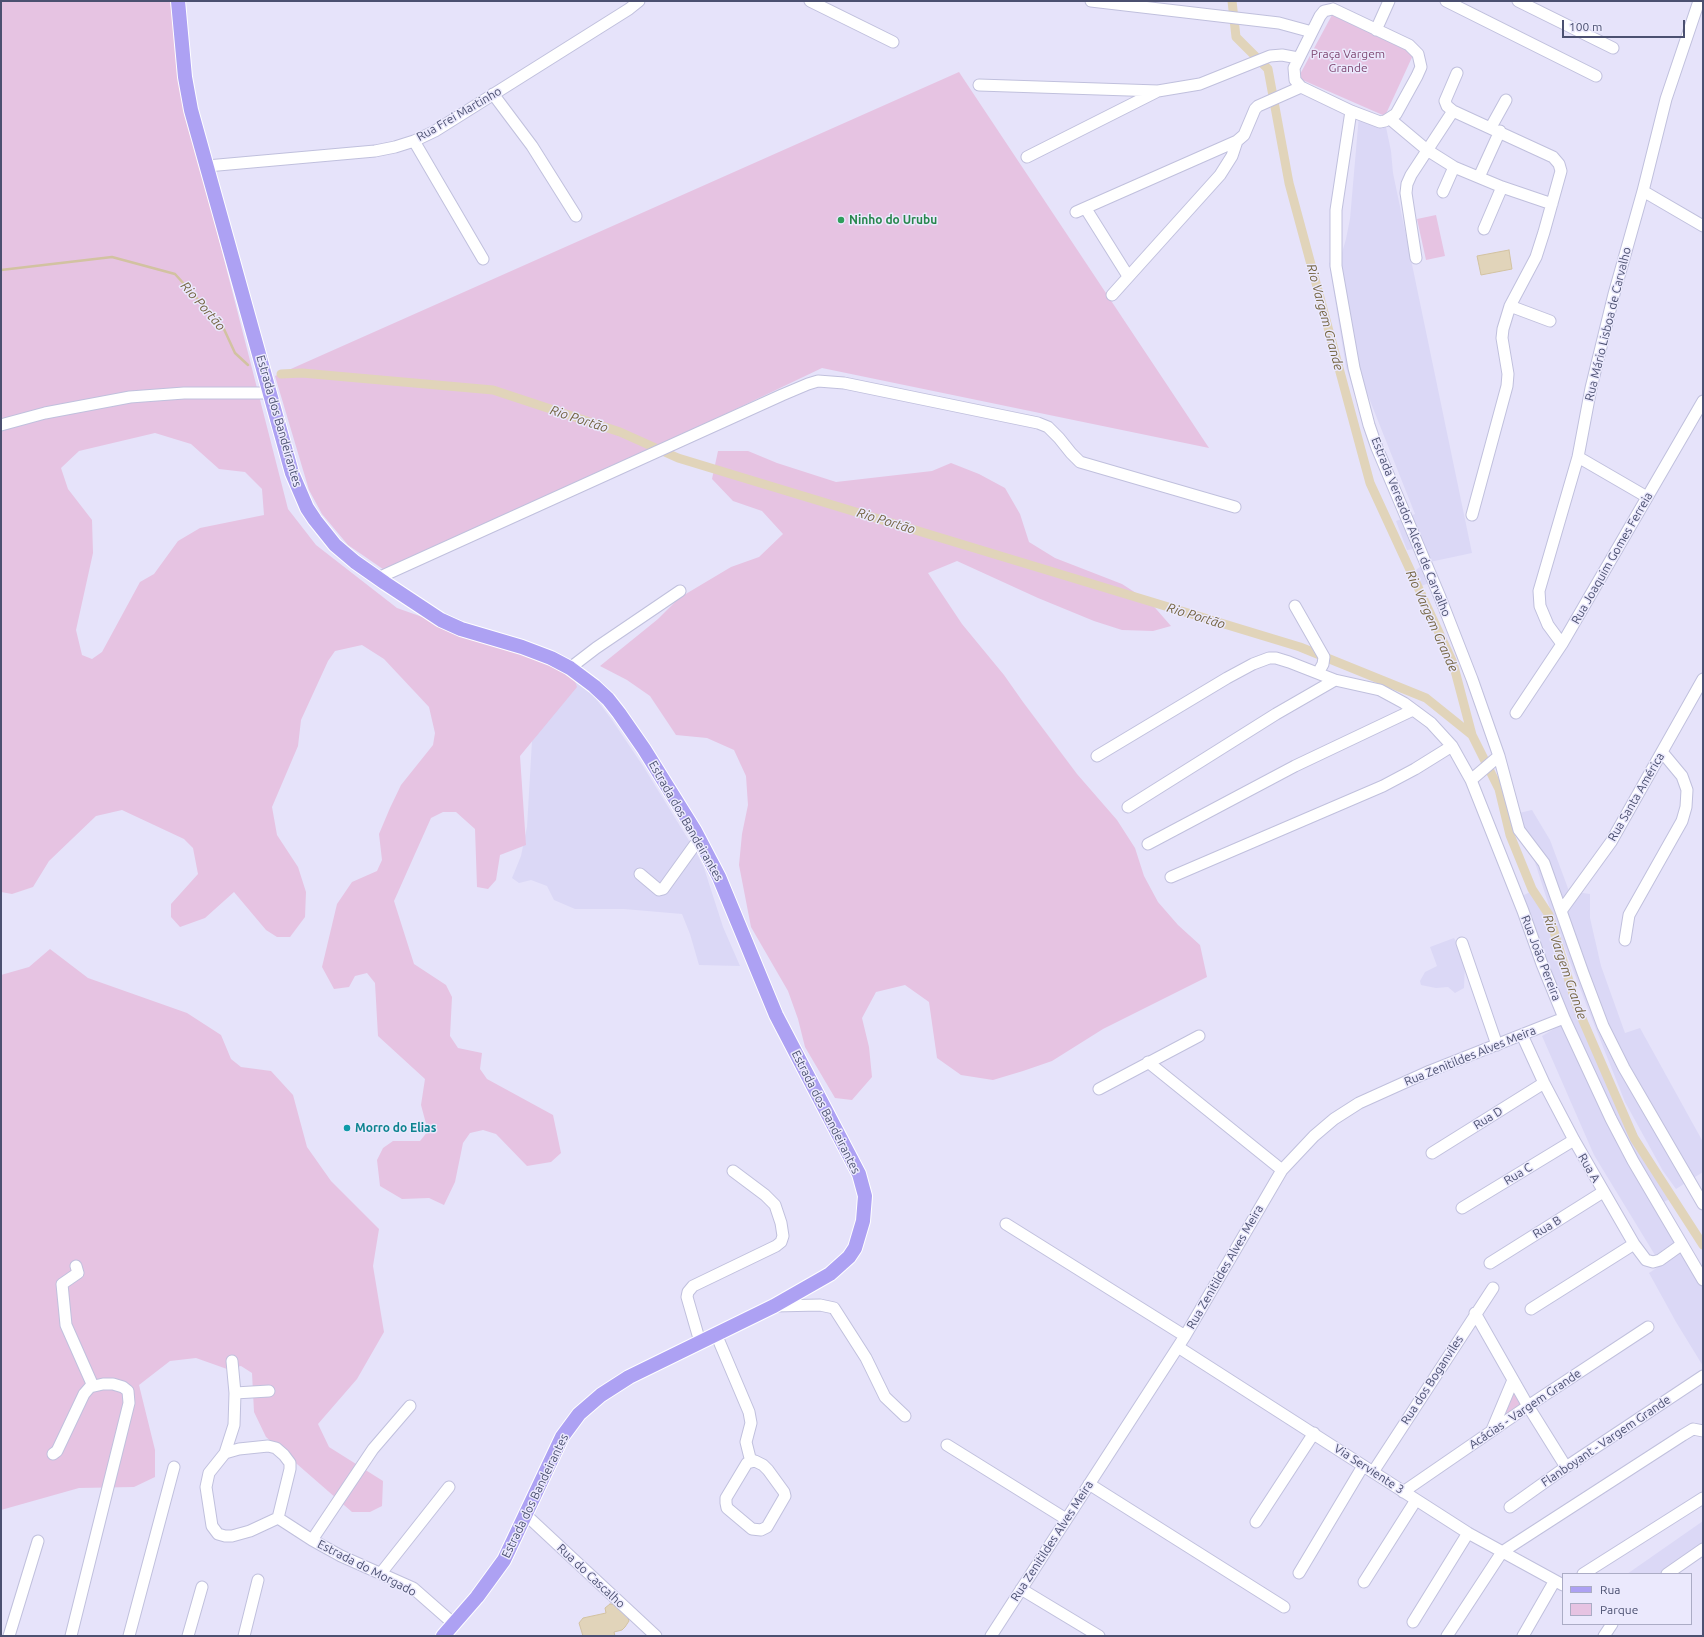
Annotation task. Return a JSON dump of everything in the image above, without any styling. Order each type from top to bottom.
[{"type":"main road","name":"Estrada dos Bandeirantes","points":[[178,1],[185,77],[191,110],[271,393],[292,473],[307,508],[319,526],[335,545],[378,578],[441,620],[461,629],[522,647],[551,658],[570,668],[594,686],[608,699],[644,749],[699,839],[725,889],[776,1015],[859,1174],[865,1196],[865,1207],[860,1234],[855,1248],[849,1257],[840,1265],[820,1280],[774,1306],[629,1377],[601,1395],[579,1414],[562,1438],[504,1560],[477,1597],[443,1636]]},
{"type":"street","name":"Rua Frei Martinho","points":[[207,166],[375,151],[414,140],[435,131],[629,9],[639,1]]},
{"type":"street","points":[[810,1],[893,42]]},
{"type":"street","points":[[1091,1],[1253,20],[1312,32]]},
{"type":"street","points":[[1376,30],[1389,1]]},
{"type":"street","points":[[1446,1],[1596,76]]},
{"type":"street","points":[[1518,1],[1613,48]]},
{"type":"street","name":"Rua Mário Lisboa de Carvalho","points":[[1562,644],[1548,625],[1540,606],[1539,592],[1578,457],[1591,388],[1666,99],[1699,1]]},
{"type":"street","points":[[1333,9],[1376,30],[1409,45],[1418,54],[1421,67],[1396,114],[1390,119],[1380,122],[1351,111],[1301,87],[1295,80],[1293,75],[1298,58],[1324,12],[1333,9]]},
{"type":"street","points":[[979,85],[1158,91],[1200,84],[1270,56],[1282,55],[1298,58]]},
{"type":"street","points":[[1457,73],[1445,100],[1447,106],[1453,111],[1553,157],[1559,164],[1561,171],[1536,257],[1510,306],[1503,329],[1502,338],[1508,374],[1507,386],[1472,515]]},
{"type":"street","points":[[1128,276],[1081,210],[1237,141],[1248,129],[1255,108],[1262,103],[1301,87]]},
{"type":"street","points":[[1027,157],[1158,91]]},
{"type":"street","points":[[494,94],[532,146],[576,216]]},
{"type":"street","points":[[1479,177],[1506,100]]},
{"type":"street","name":"Estrada Vereador Alceu de Carvalho","points":[[1351,111],[1336,210],[1336,266],[1354,368],[1369,425],[1377,448],[1440,597],[1496,759],[1516,823],[1522,835],[1544,863],[1583,973],[1610,1040],[1624,1068],[1703,1204]]},
{"type":"street","points":[[1416,258],[1406,193],[1411,175],[1453,111]]},
{"type":"street","points":[[1390,119],[1427,150],[1454,167],[1502,187],[1552,204]]},
{"type":"street","points":[[414,140],[483,259]]},
{"type":"street","points":[[1112,295],[1220,175],[1232,156],[1237,141]]},
{"type":"street","points":[[1443,192],[1454,167]]},
{"type":"street","points":[[1484,229],[1502,187]]},
{"type":"street","points":[[1643,191],[1703,226]]},
{"type":"street","points":[[1510,306],[1550,321]]},
{"type":"street","points":[[378,578],[667,447],[808,384],[818,381],[844,383],[1038,423],[1048,427],[1080,462],[1235,507]]},
{"type":"street","points":[[1,425],[45,413],[130,397],[184,393],[271,393]]},
{"type":"street","name":"Rua Joaquim Gomes Ferreia","points":[[1516,713],[1562,644],[1703,401]]},
{"type":"street","points":[[1578,457],[1647,497]]},
{"type":"street","points":[[570,668],[596,648],[680,591]]},
{"type":"street","points":[[1295,606],[1321,664]]},
{"type":"street","name":"Rua João Pereira","points":[[1097,756],[1227,678],[1262,660],[1276,658],[1321,664],[1338,680],[1380,690],[1413,710],[1440,732],[1452,746],[1471,780],[1564,1018],[1611,1119],[1681,1245],[1703,1280]]},
{"type":"street","name":"Rua Santa América","points":[[1561,911],[1611,842],[1703,679]]},
{"type":"street","points":[[1128,807],[1276,714],[1338,680]]},
{"type":"street","points":[[1148,844],[1295,766],[1413,710]]},
{"type":"street","points":[[1171,877],[1383,786],[1415,769],[1452,746]]},
{"type":"street","points":[[1625,940],[1630,915],[1682,821],[1686,807],[1687,790],[1682,776],[1662,752]]},
{"type":"street","points":[[1471,780],[1496,759]]},
{"type":"street","points":[[640,874],[659,890],[663,889],[699,839]]},
{"type":"street","points":[[1462,943],[1497,1045]]},
{"type":"street","name":"Rua Zenitildes Alves Meira","points":[[991,1636],[1185,1336],[1282,1170],[1314,1136],[1334,1119],[1360,1104],[1430,1071],[1564,1018]]},
{"type":"street","name":"Rua A","points":[[1522,1035],[1544,1083],[1574,1140],[1634,1244],[1646,1260],[1653,1262],[1660,1260],[1681,1245]]},
{"type":"street","points":[[1098,1089],[1199,1036]]},
{"type":"street","points":[[1148,1062],[1282,1170]]},
{"type":"street","name":"Rua D","points":[[1432,1153],[1544,1083]]},
{"type":"street","name":"Rua C","points":[[1462,1208],[1574,1140]]},
{"type":"street","points":[[700,1342],[687,1296],[688,1292],[693,1286],[776,1246],[781,1242],[783,1236],[775,1205],[765,1195],[733,1171]]},
{"type":"street","name":"Rua B","points":[[1490,1263],[1603,1192]]},
{"type":"street","points":[[1006,1224],[1185,1336]]},
{"type":"street","points":[[1531,1309],[1634,1244]]},
{"type":"street","points":[[76,1266],[78,1273],[62,1284],[66,1325],[93,1386]]},
{"type":"street","name":"Rua dos Boganviles","points":[[1373,1472],[1493,1288]]},
{"type":"street","points":[[774,1306],[820,1304],[834,1308],[866,1358],[885,1397],[905,1416]]},
{"type":"street","points":[[1475,1314],[1528,1406],[1566,1467]]},
{"type":"street","name":"Acácias - Vargem Grande","points":[[1403,1492],[1648,1326]]},
{"type":"street","points":[[716,1334],[749,1412],[751,1423],[746,1442],[751,1462]]},
{"type":"street","name":"Via Serviente 3","points":[[1178,1347],[1468,1533],[1559,1584]]},
{"type":"street","points":[[225,1453],[239,1449],[268,1446],[276,1448],[284,1455],[290,1463],[290,1469],[278,1518],[250,1531],[232,1536],[218,1534],[212,1526],[207,1495],[207,1480],[210,1473],[225,1453],[234,1425],[235,1393],[232,1361]]},
{"type":"street","name":"Flanboyant - Vargem Grande","points":[[1510,1507],[1566,1467],[1703,1376]]},
{"type":"street","points":[[1492,1431],[1513,1380]]},
{"type":"street","points":[[53,1454],[57,1451],[84,1394],[93,1386],[113,1384],[123,1387],[128,1391],[129,1403],[71,1636]]},
{"type":"street","points":[[235,1393],[269,1391]]},
{"type":"street","points":[[312,1540],[373,1449],[410,1406]]},
{"type":"street","points":[[1447,1636],[1502,1552],[1683,1435],[1693,1429],[1703,1431]]},
{"type":"street","points":[[1256,1522],[1314,1433]]},
{"type":"street","points":[[946,1445],[1066,1519]]},
{"type":"street","points":[[755,1461],[763,1465],[768,1470],[784,1492],[785,1496],[767,1527],[761,1530],[752,1529],[727,1508],[726,1503],[726,1498],[747,1463],[751,1462],[755,1461]]},
{"type":"street","points":[[1299,1573],[1363,1466]]},
{"type":"street","points":[[129,1636],[174,1467]]},
{"type":"street","points":[[1089,1484],[1284,1607]]},
{"type":"street","points":[[380,1572],[449,1487]]},
{"type":"street","points":[[1585,1573],[1703,1498]]},
{"type":"street","points":[[1364,1582],[1416,1500]]},
{"type":"street","name":"Rua do Cascalho","points":[[526,1515],[656,1636]]},
{"type":"street","name":"Estrada do Morgado","points":[[278,1518],[312,1540],[341,1556],[380,1572],[413,1588],[454,1624]]},
{"type":"street","points":[[1413,1622],[1468,1533]]},
{"type":"street","points":[[1,1630],[9,1636],[38,1541]]},
{"type":"street","points":[[1669,1573],[1702,1552]]},
{"type":"street","points":[[244,1636],[258,1580]]},
{"type":"street","points":[[1523,1636],[1559,1584]]},
{"type":"street","points":[[188,1636],[202,1588]]},
{"type":"street","points":[[1021,1589],[1099,1636]]},
{"type":"street","points":[[1604,1636],[1610,1625]]},
{"type":"shaded area","points":[[1359,115],[1386,127],[1391,151],[1393,173],[1472,553],[1425,563],[1432,582],[1421,586],[1416,570],[1421,566],[1414,549],[1407,550],[1396,521],[1415,514],[1365,388],[1353,389],[1346,367],[1329,263],[1341,256],[1346,239],[1350,219]]},
{"type":"shaded area","points":[[1509,250],[1512,269],[1481,275],[1477,256]]},
{"type":"shaded area","points":[[579,681],[596,699],[612,720],[643,766],[696,852],[704,868],[723,927],[740,966],[699,965],[690,934],[682,914],[624,909],[575,909],[554,900],[547,886],[531,880],[519,883],[512,878],[521,856],[527,827],[532,741],[569,685]]},
{"type":"shaded area","points":[[1532,810],[1550,840],[1569,891],[1590,894],[1590,918],[1601,966],[1625,1033],[1640,1028],[1703,1142],[1703,1172],[1676,1189],[1663,1171],[1625,1102],[1552,915],[1519,813]]},
{"type":"shaded area","points":[[1536,889],[1551,921],[1577,994],[1623,1109],[1656,1169],[1670,1199],[1659,1204],[1703,1278],[1703,1366],[1676,1322],[1649,1273],[1661,1265],[1594,1155],[1542,1036],[1569,1020],[1522,896]]},
{"type":"shaded area","points":[[1454,938],[1461,949],[1465,964],[1464,988],[1455,993],[1448,987],[1436,988],[1421,985],[1420,981],[1425,972],[1437,966],[1430,947]]},
{"type":"shaded area","points":[[1703,1521],[1703,1545],[1664,1573],[1628,1573]]},
{"type":"shaded area","points":[[610,1604],[618,1605],[626,1612],[629,1621],[625,1627],[622,1630],[614,1632],[615,1636],[583,1636],[579,1623],[583,1618],[606,1613],[605,1608]]},
{"type":"green space","points":[[1,1],[176,1],[195,146],[288,509],[316,545],[397,608],[555,664],[572,673],[577,687],[520,756],[526,845],[500,855],[496,880],[488,889],[477,887],[475,829],[456,812],[443,812],[431,818],[394,901],[414,964],[446,985],[452,997],[450,1036],[458,1048],[482,1053],[480,1069],[487,1079],[553,1115],[561,1153],[551,1162],[527,1166],[496,1134],[483,1130],[470,1133],[463,1143],[455,1182],[444,1205],[429,1198],[402,1199],[380,1186],[377,1160],[383,1148],[393,1141],[420,1141],[428,1131],[421,1105],[425,1079],[378,1036],[375,983],[367,973],[355,976],[349,987],[334,989],[322,967],[337,904],[352,882],[377,871],[382,860],[379,834],[401,785],[433,745],[435,733],[429,707],[384,659],[362,645],[335,651],[328,661],[301,720],[298,746],[272,807],[277,835],[298,867],[306,892],[305,917],[290,937],[277,937],[266,930],[234,892],[205,918],[180,927],[171,917],[171,904],[198,874],[193,848],[184,839],[122,810],[96,816],[49,861],[33,887],[12,894],[1,892]],"holes":[[[155,433],[191,444],[219,469],[245,472],[262,489],[264,515],[200,528],[178,541],[154,574],[140,582],[102,652],[92,659],[82,655],[76,630],[93,553],[92,520],[68,489],[61,468],[79,451]]]},
{"type":"green space","name":"Praça Vargem Grande","points":[[1332,15],[1414,53],[1385,116],[1298,78]]},
{"type":"green space","name":"Ninho do Urubu","points":[[959,72],[1209,448],[822,368],[390,574],[348,545],[322,514],[309,490],[275,376]]},
{"type":"green space","points":[[1436,215],[1445,256],[1426,260],[1417,219]]},
{"type":"green space","points":[[718,451],[748,451],[777,463],[836,482],[932,471],[951,463],[979,474],[1005,488],[1020,514],[1029,542],[1055,558],[1122,584],[1150,602],[1171,626],[1153,631],[1122,630],[1094,621],[1038,598],[957,561],[928,573],[962,624],[1004,675],[1077,774],[1117,820],[1135,848],[1144,876],[1158,902],[1178,925],[1200,945],[1207,977],[1103,1029],[1052,1061],[993,1080],[961,1075],[937,1058],[929,1002],[905,985],[876,992],[862,1018],[869,1047],[872,1077],[852,1100],[835,1098],[805,1047],[798,1019],[788,991],[751,927],[739,865],[742,834],[748,805],[746,776],[734,750],[707,738],[676,735],[650,696],[627,680],[600,666],[658,619],[679,598],[731,567],[759,557],[783,534],[762,511],[733,501],[712,479]]},
{"type":"green space","points":[[50,949],[88,978],[187,1013],[221,1035],[231,1059],[241,1067],[271,1071],[293,1095],[307,1147],[331,1181],[379,1229],[373,1266],[384,1332],[357,1379],[318,1424],[329,1447],[383,1481],[382,1506],[370,1512],[352,1512],[266,1437],[254,1412],[252,1373],[241,1366],[227,1369],[196,1358],[170,1361],[139,1385],[155,1450],[155,1477],[134,1487],[79,1488],[1,1510],[1,975],[29,967]]},
{"type":"green space","points":[[1514,1385],[1524,1402],[1500,1419]]},
{"type":"waterway","name":"Rio Vargem Grande","points":[[1232,1],[1236,37],[1268,69],[1289,183],[1370,483],[1453,663],[1472,735],[1499,789],[1510,835],[1532,889],[1549,915],[1577,1007],[1634,1138],[1703,1245]]},
{"type":"waterway","name":"Rio Portão","points":[[1,270],[112,257],[175,274],[223,327],[235,353],[248,365]]},
{"type":"waterway","name":"Rio Portão","points":[[281,374],[302,373],[493,390],[620,432],[678,458],[1300,647],[1426,698],[1472,735]]},
{"type":"place","name":"Ninho do Urubu","points":[[841,220]]},
{"type":"place","name":"Morro do Elias","points":[[347,1128]]}]
